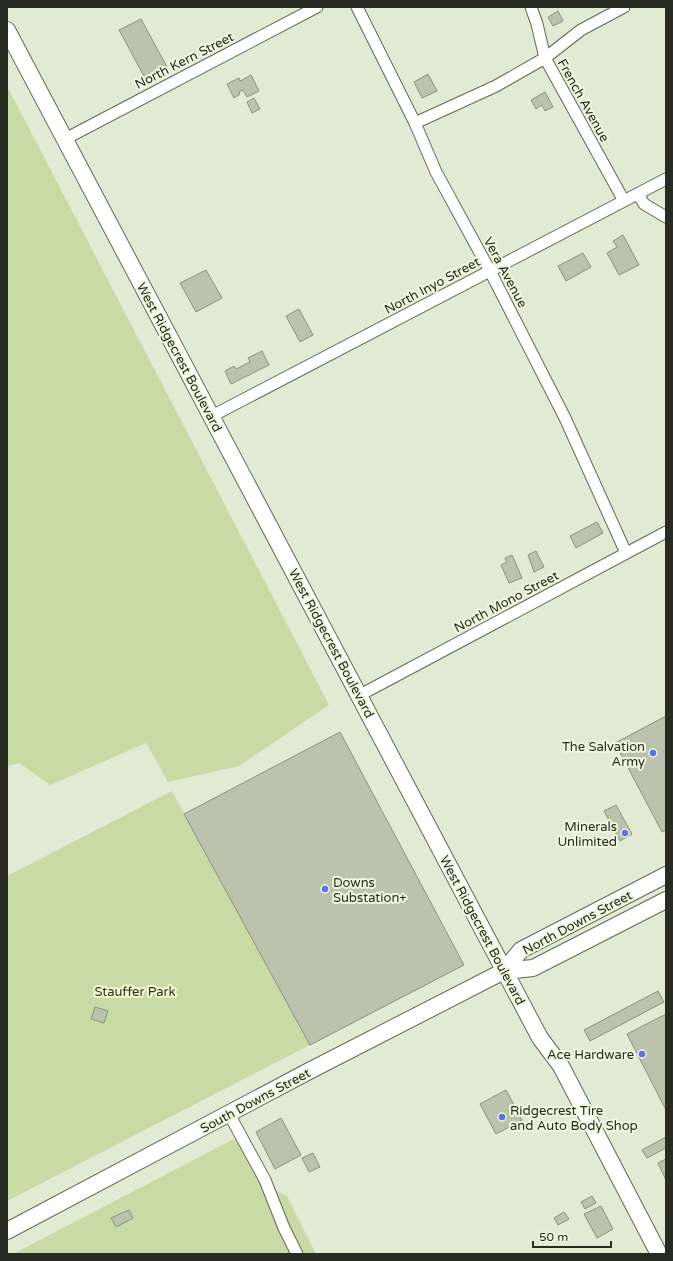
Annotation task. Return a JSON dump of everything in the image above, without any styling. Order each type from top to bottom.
[{"type":"main road","name":"West Ridgecrest Boulevard","points":[[7,30],[360,695],[504,971],[540,1038],[561,1066],[659,1254]]},
{"type":"main road","name":"North Downs Street","points":[[504,971],[521,950],[666,876]]},
{"type":"main road","name":"North Downs Street","points":[[504,971],[533,968],[666,900]]},
{"type":"main road","name":"South Downs Street","points":[[7,1230],[504,971]]},
{"type":"street","name":"North Kern Street","points":[[65,139],[317,7]]},
{"type":"street","name":"Vera Avenue","points":[[357,7],[415,123],[436,172],[490,271],[565,418],[626,553]]},
{"type":"street","name":"French Avenue","points":[[531,7],[537,24],[545,58],[624,201]]},
{"type":"street","points":[[415,123],[496,86],[545,58],[581,30],[624,7]]},
{"type":"street","name":"North Inyo Street","points":[[212,416],[666,179]]},
{"type":"street","points":[[638,194],[644,204],[666,217]]},
{"type":"street","name":"North Mono Street","points":[[360,695],[666,532]]},
{"type":"street","points":[[229,1114],[265,1180],[284,1228],[297,1254]]},
{"type":"green space","points":[[7,86],[329,705],[239,766],[168,782],[146,743],[50,785],[19,763],[7,766]]},
{"type":"green space","name":"Stauffer Park","points":[[172,791],[310,1045],[7,1201],[7,876]]},
{"type":"green space","points":[[236,1138],[259,1174],[273,1189],[287,1196],[316,1254],[13,1254]]},
{"type":"building","points":[[558,11],[563,21],[553,26],[548,17]]},
{"type":"building","points":[[141,19],[167,67],[145,78],[119,30]]},
{"type":"building","points":[[428,74],[437,91],[422,98],[414,82]]},
{"type":"building","points":[[251,75],[259,91],[247,97],[243,90],[234,98],[227,84],[239,78],[240,81]]},
{"type":"building","points":[[545,92],[553,107],[545,111],[542,105],[536,109],[531,100]]},
{"type":"building","points":[[254,98],[260,109],[252,113],[247,102]]},
{"type":"building","points":[[623,235],[639,265],[619,275],[607,253],[617,247],[613,241]]},
{"type":"building","points":[[583,253],[591,267],[566,281],[558,266]]},
{"type":"building","points":[[206,270],[222,298],[196,312],[180,283]]},
{"type":"building","points":[[299,309],[313,335],[300,342],[286,316]]},
{"type":"building","points":[[262,351],[269,365],[231,384],[225,371],[234,366],[236,369],[250,362],[248,358]]},
{"type":"building","points":[[597,522],[603,533],[576,548],[570,536]]},
{"type":"building","points":[[536,551],[544,567],[534,572],[528,555]]},
{"type":"building","points":[[512,555],[522,578],[509,583],[501,565],[507,562],[505,558]]},
{"type":"building","points":[[666,716],[666,830],[662,832],[615,743]]},
{"type":"building","name":"Downs Substation+","points":[[340,732],[464,965],[310,1045],[184,814]]},
{"type":"building","points":[[616,805],[632,834],[620,841],[604,811]]},
{"type":"building","points":[[658,991],[664,1002],[590,1041],[584,1030]]},
{"type":"building","points":[[95,1007],[108,1011],[104,1023],[91,1019]]},
{"type":"building","points":[[666,1014],[666,1110],[627,1034]]},
{"type":"building","points":[[506,1090],[522,1120],[496,1134],[480,1104]]},
{"type":"building","points":[[281,1118],[301,1155],[275,1169],[256,1132]]},
{"type":"building","points":[[666,1137],[666,1148],[647,1158],[642,1150]]},
{"type":"building","points":[[313,1153],[320,1167],[309,1172],[302,1158]]},
{"type":"building","points":[[666,1159],[666,1180],[658,1163]]},
{"type":"building","points":[[592,1196],[596,1203],[585,1209],[581,1202]]},
{"type":"building","points":[[601,1206],[613,1229],[597,1238],[584,1214]]},
{"type":"building","points":[[129,1210],[133,1218],[116,1227],[111,1218]]},
{"type":"building","points":[[564,1212],[569,1219],[558,1225],[554,1218]]},
{"type":"place","name":"The Salvation Army","points":[[653,753]]},
{"type":"place","name":"Minerals Unlimited","points":[[625,833]]},
{"type":"place","name":"Downs Substation+","points":[[325,889]]},
{"type":"place","name":"Ace Hardware","points":[[642,1054]]},
{"type":"place","name":"Ridgecrest Tire and Auto Body Shop","points":[[502,1117]]}]
